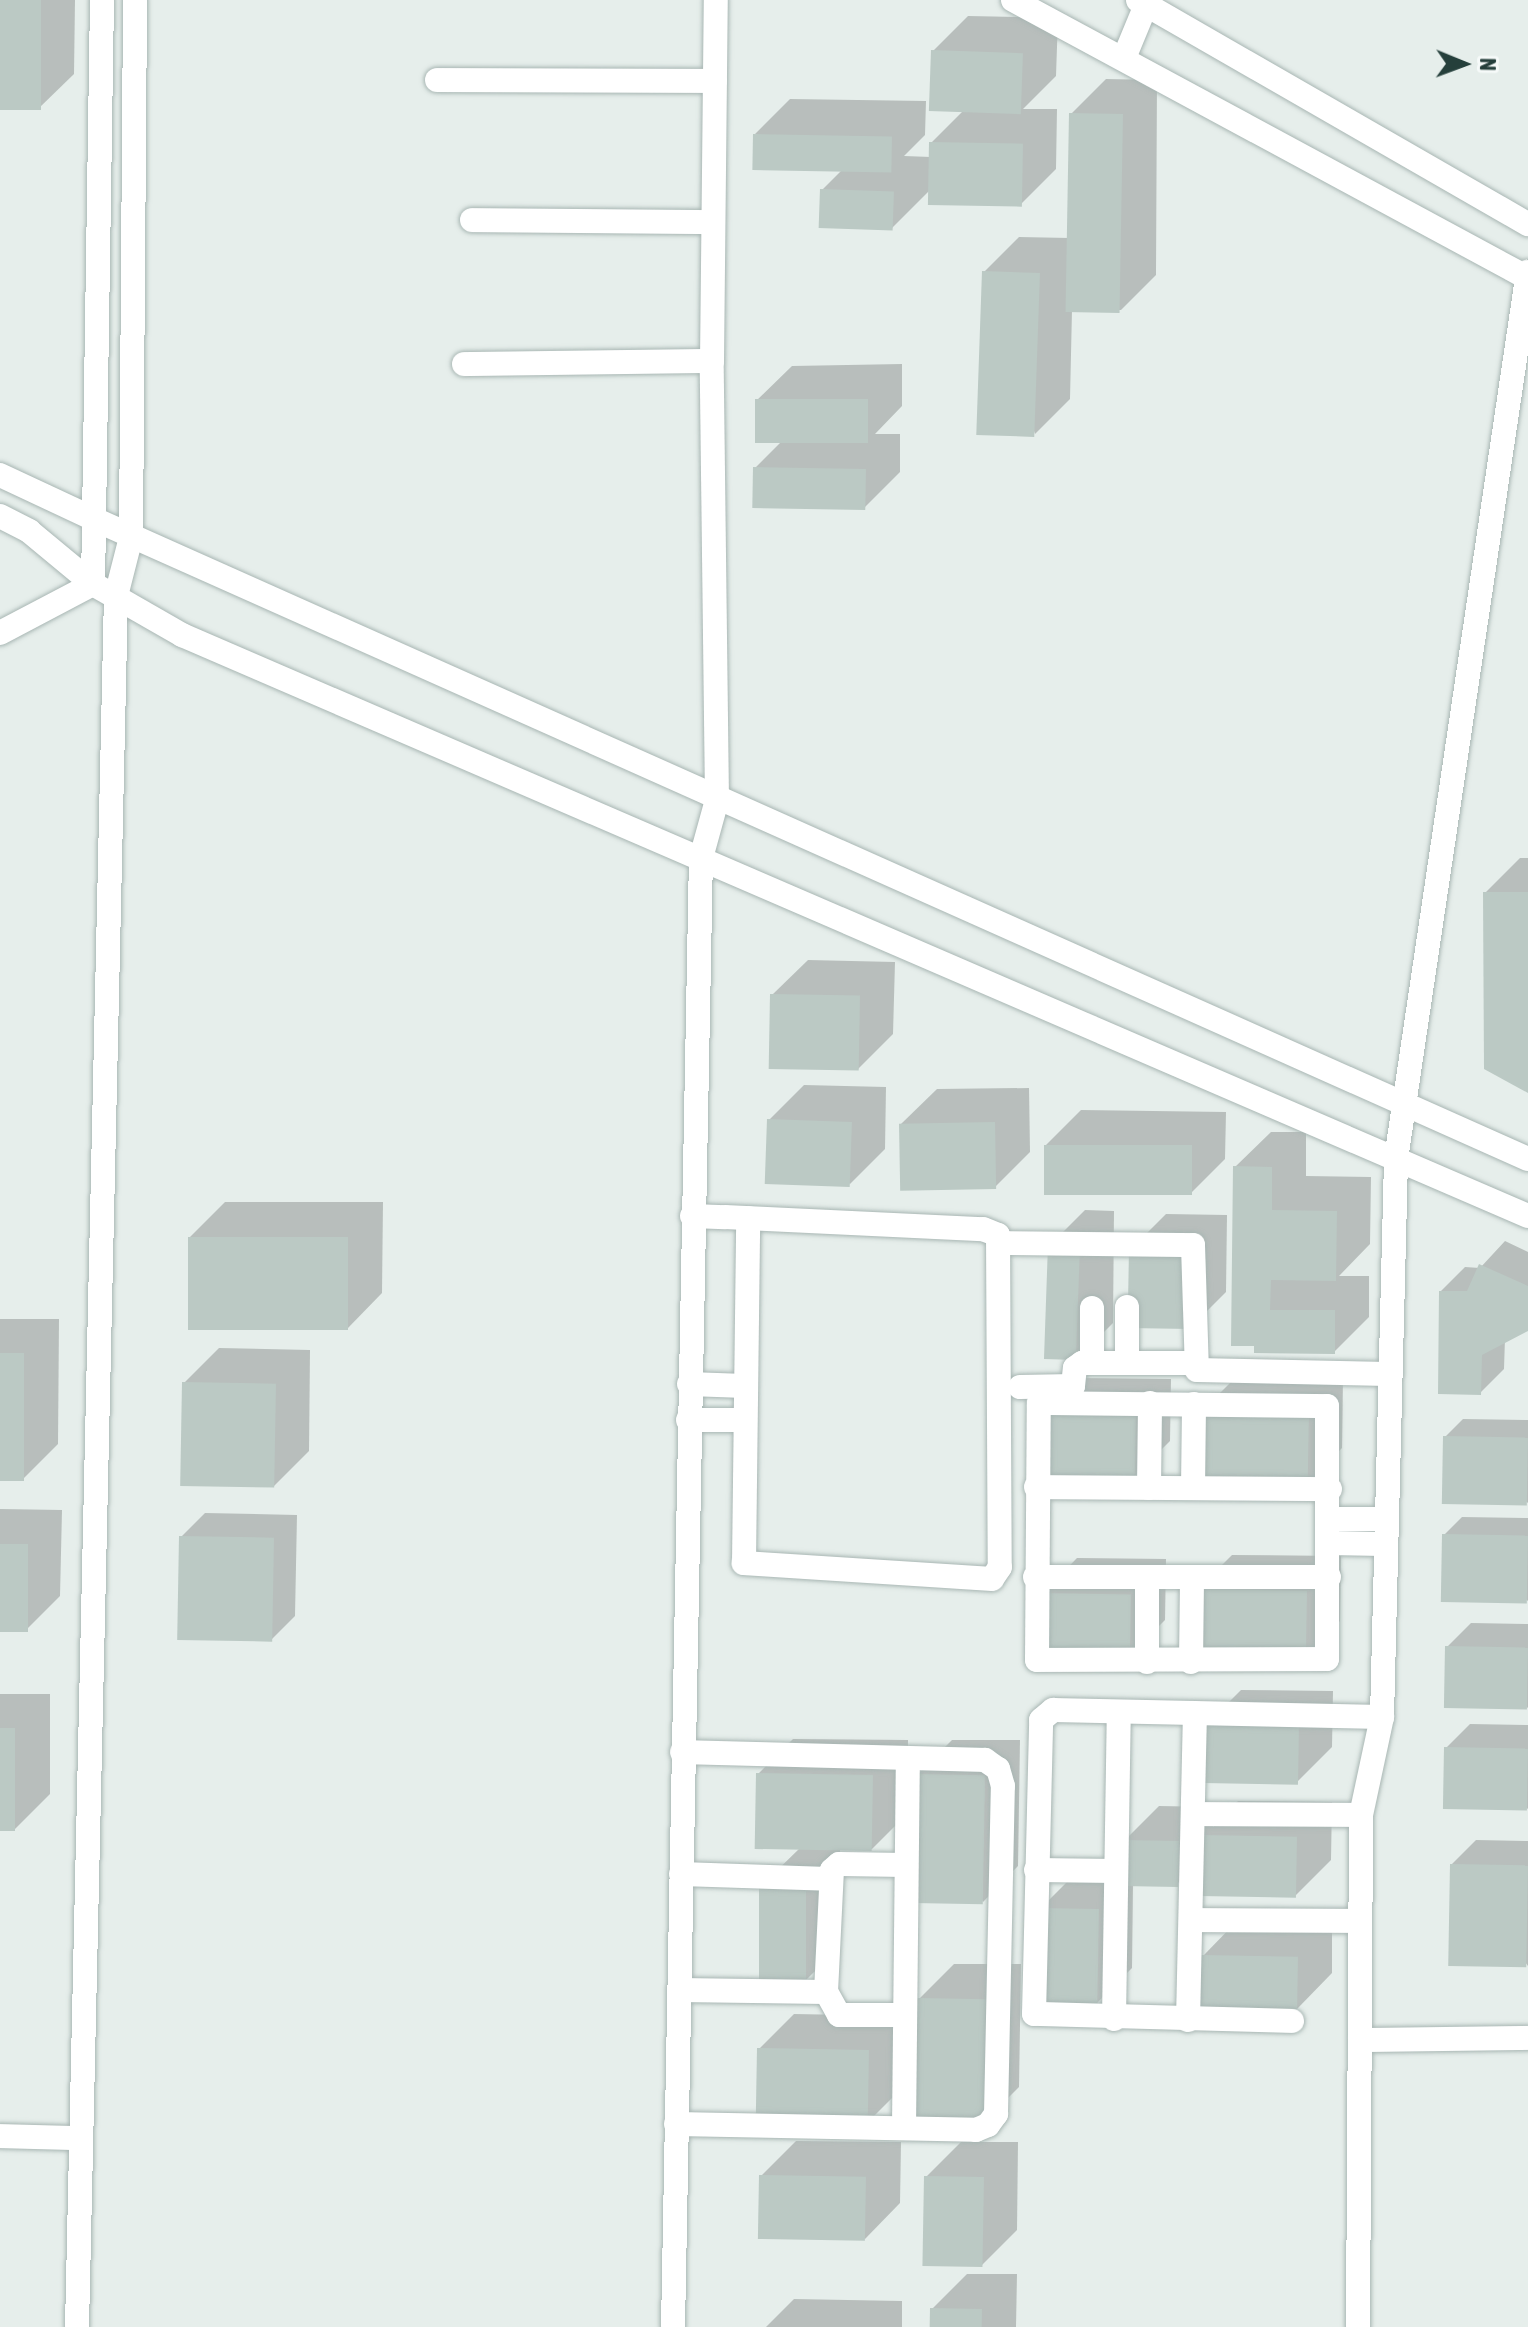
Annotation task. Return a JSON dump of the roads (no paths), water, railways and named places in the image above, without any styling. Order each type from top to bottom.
[{"type":"street","points":[[93,584],[102,0]]},
{"type":"street","points":[[77,2327],[116,596],[131,537],[135,0]]},
{"type":"street","points":[[673,2327],[701,858],[717,800],[712,361],[716,0]]},
{"type":"street","points":[[1013,0],[1527,276],[1396,1159],[1383,1544],[1382,1717],[1361,1815],[1358,2327]]},
{"type":"street","points":[[1124,58],[1145,2],[1528,224]]},
{"type":"street","points":[[437,80],[715,81]]},
{"type":"street","points":[[472,220],[713,222]]},
{"type":"street","points":[[464,364],[712,361]]},
{"type":"street","points":[[0,475],[717,800],[1528,1159]]},
{"type":"street","points":[[0,516],[29,531],[93,584],[182,635],[1528,1216]]},
{"type":"street","points":[[0,633],[93,584]]},
{"type":"street","points":[[692,1216],[748,1218],[983,1229],[994,1231],[999,1243],[1000,1567],[992,1579],[746,1565],[748,1218]]},
{"type":"street","points":[[999,1243],[1193,1245],[1194,1363],[1202,1373],[1388,1374]]},
{"type":"street","points":[[1127,1307],[1127,1363]]},
{"type":"street","points":[[1092,1308],[1092,1363]]},
{"type":"street","points":[[1020,1387],[1073,1386],[1079,1364],[1194,1363]]},
{"type":"street","points":[[689,1384],[745,1386]]},
{"type":"street","points":[[1039,1403],[1194,1404],[1327,1406],[1330,1519],[1327,1659],[1191,1662],[1037,1660],[1035,1577],[1039,1403]]},
{"type":"street","points":[[1149,1488],[1150,1403]]},
{"type":"street","points":[[1193,1488],[1194,1404]]},
{"type":"street","points":[[688,1420],[745,1420]]},
{"type":"street","points":[[1036,1487],[1330,1489]]},
{"type":"street","points":[[1330,1519],[1385,1519]]},
{"type":"street","points":[[1329,1543],[1383,1544]]},
{"type":"street","points":[[1035,1577],[1329,1577]]},
{"type":"street","points":[[1147,1577],[1147,1662]]},
{"type":"street","points":[[1191,1662],[1192,1577]]},
{"type":"street","points":[[1292,2021],[1043,2018],[1033,2012],[1039,1728],[1045,1713],[1382,1717]]},
{"type":"street","points":[[1114,2019],[1119,1713]]},
{"type":"street","points":[[1188,2020],[1195,1713]]},
{"type":"street","points":[[676,2124],[976,2130],[996,2114],[1003,1786],[998,1769],[985,1760],[682,1752]]},
{"type":"street","points":[[904,2128],[908,1758]]},
{"type":"street","points":[[1194,1814],[1361,1815]]},
{"type":"street","points":[[904,2015],[839,2015],[826,1992],[828,1879],[839,1864],[906,1865]]},
{"type":"street","points":[[1036,1870],[1116,1871]]},
{"type":"street","points":[[681,1874],[828,1879]]},
{"type":"street","points":[[1191,1920],[1360,1921]]},
{"type":"street","points":[[679,1990],[826,1992]]},
{"type":"street","points":[[1360,2040],[1528,2038]]},
{"type":"street","points":[[0,2136],[79,2138]]}]
